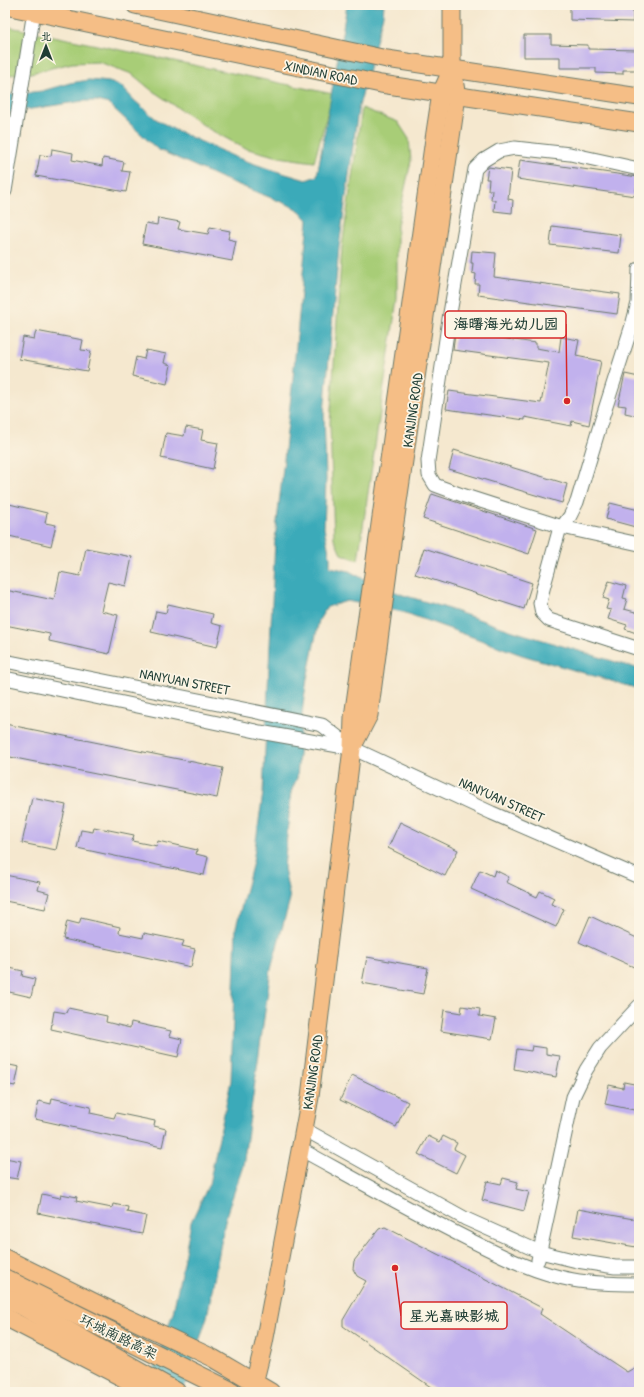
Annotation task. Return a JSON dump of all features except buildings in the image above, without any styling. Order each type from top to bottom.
[{"type":"highway","name":"环城南路高架","points":[[5,1279],[232,1392]]},
{"type":"highway","name":"环城南路高架","points":[[5,1298],[176,1392]]},
{"type":"main road","name":"XINDIAN ROAD","points":[[134,5],[387,59],[639,97]]},
{"type":"main road","name":"KANJING ROAD","points":[[254,1387],[264,1343],[310,1097],[352,748],[353,717],[376,606],[449,94],[452,68],[452,5]]},
{"type":"main road","name":"XINDIAN ROAD","points":[[5,6],[35,8],[381,84],[639,123]]},
{"type":"main road","points":[[5,1258],[213,1358],[254,1387],[271,1392]]},
{"type":"main road","points":[[5,1317],[148,1392]]},
{"type":"street","points":[[5,191],[35,8]]},
{"type":"street","points":[[639,169],[570,154],[515,148],[499,152],[484,160],[475,169],[448,319],[428,461],[429,475],[435,485],[562,527],[639,544]]},
{"type":"street","points":[[639,269],[638,303],[633,322],[577,502],[570,516],[560,530],[540,603],[542,613],[549,620],[639,649]]},
{"type":"street","name":"NANYUAN STREET","points":[[5,662],[322,725],[352,748],[499,816],[639,877]]},
{"type":"street","name":"NANYUAN STREET","points":[[5,678],[314,743],[352,748]]},
{"type":"street","points":[[536,1270],[573,1097],[586,1070],[600,1048],[639,1006]]},
{"type":"street","points":[[304,1129],[466,1219],[540,1252],[615,1267],[639,1267]]},
{"type":"street","points":[[300,1149],[442,1226],[509,1259],[536,1270],[572,1280],[610,1284],[639,1284]]},
{"type":"green space","points":[[5,26],[333,94],[314,162],[279,157],[244,148],[209,129],[150,89],[132,74],[99,62],[72,63],[27,74],[5,75]]},
{"type":"green space","points":[[362,108],[398,122],[409,139],[411,161],[397,225],[397,299],[358,560],[341,554],[334,539],[330,423],[342,247]]},
{"type":"water","points":[[347,5],[384,5],[383,15],[358,110],[339,247],[324,413],[326,479],[324,528],[330,557],[330,567],[349,571],[403,595],[513,631],[639,669],[639,689],[522,655],[403,612],[347,601],[327,607],[319,620],[303,705],[297,778],[291,792],[284,868],[290,899],[271,969],[243,1166],[226,1216],[207,1317],[183,1392],[145,1392],[173,1313],[191,1222],[209,1184],[231,1081],[236,927],[253,862],[263,793],[275,540],[293,378],[308,220],[300,211],[289,205],[219,177],[157,149],[109,104],[98,101],[83,101],[5,113],[5,95],[42,91],[70,83],[89,80],[109,82],[121,86],[135,101],[156,119],[175,130],[235,157],[306,180],[317,176]]},
{"type":"place","name":"海曙海光幼儿园","points":[[567,401]]},
{"type":"place","name":"星光嘉映影城","points":[[395,1268]]}]
